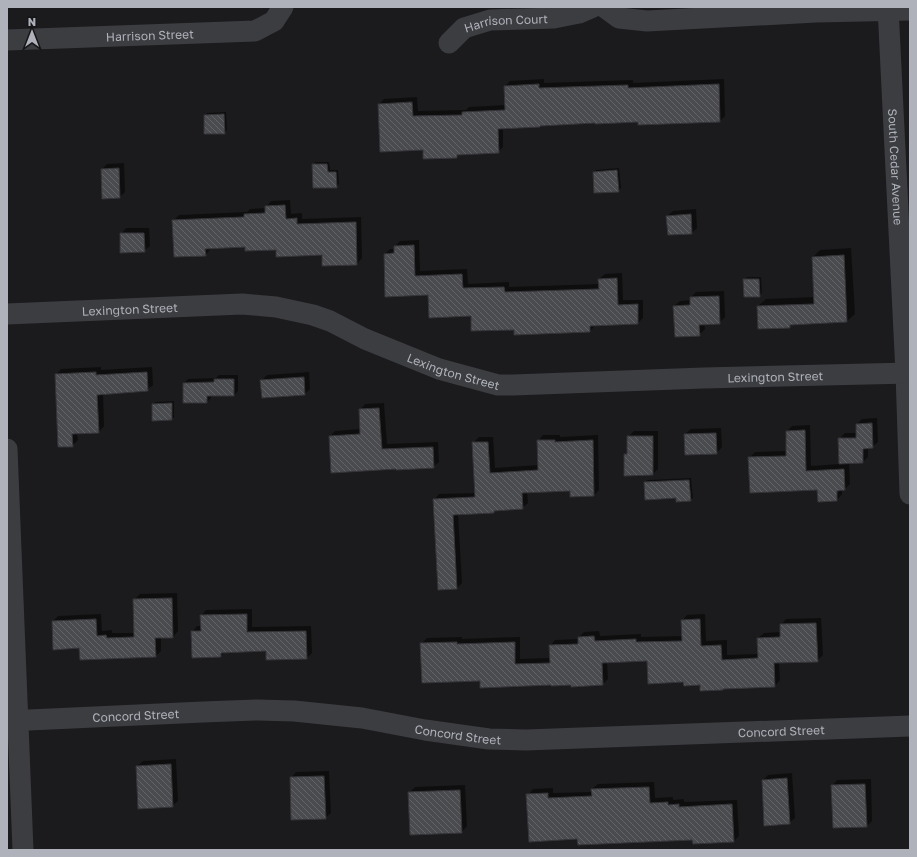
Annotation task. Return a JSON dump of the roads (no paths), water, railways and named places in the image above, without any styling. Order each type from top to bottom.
[{"type":"street","name":"Harrison Street","points":[[7,40],[255,31],[274,21],[283,7]]},
{"type":"street","name":"Harrison Court","points":[[449,43],[464,28],[490,20],[554,18],[579,13],[592,7]]},
{"type":"street","points":[[604,7],[619,18],[647,21],[816,12],[888,9],[910,10]]},
{"type":"street","name":"South Cedar Avenue","points":[[888,9],[908,373],[910,494]]},
{"type":"street","name":"Lexington Street","points":[[7,314],[242,304],[276,307],[312,315],[330,321],[365,339],[439,369],[498,385],[908,373]]},
{"type":"street","points":[[7,449],[12,721],[23,850]]},
{"type":"street","name":"Concord Street","points":[[12,721],[258,710],[294,711],[362,718],[425,730],[489,739],[526,740],[910,726]]}]
